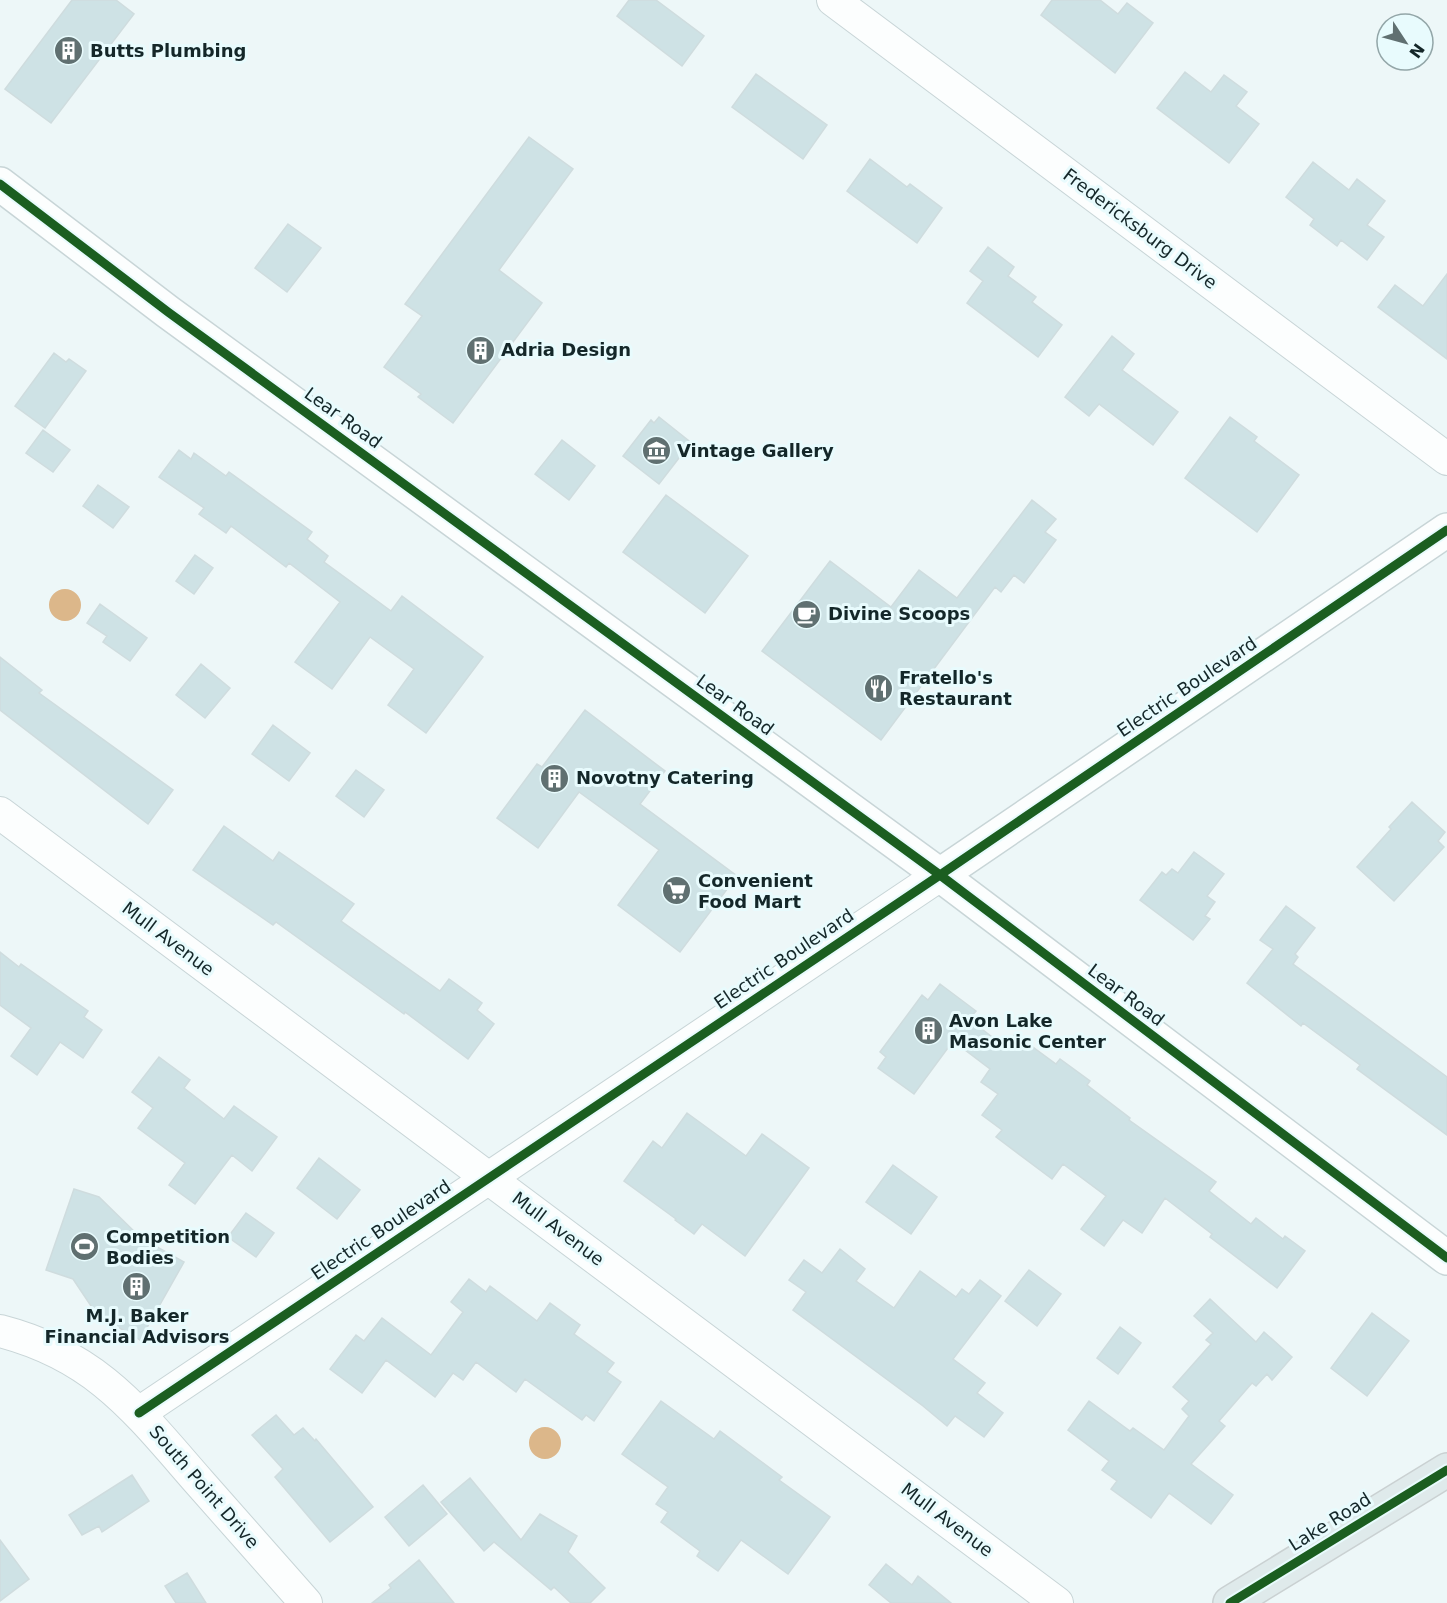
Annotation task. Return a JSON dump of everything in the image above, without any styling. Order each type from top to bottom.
[{"type":"main road","name":"Lake Road","points":[[1230,1603],[1447,1470]]},
{"type":"street","name":"Fredericksburg Drive","points":[[833,0],[1447,459]]},
{"type":"street","name":"Lear Road","points":[[0,184],[168,312],[940,875],[1447,1258]]},
{"type":"street","name":"Electric Boulevard","points":[[138,1413],[940,875],[1447,530]]},
{"type":"street","name":"Mull Avenue","points":[[0,813],[1057,1603]]},
{"type":"street","name":"South Point Drive","points":[[0,1330],[23,1337],[76,1361],[105,1381],[138,1413],[306,1603]]},
{"type":"shaded area","points":[[65,589],[76,594],[81,605],[76,616],[65,621],[54,616],[49,605],[54,594]]},
{"type":"shaded area","points":[[545,1427],[556,1432],[561,1443],[556,1454],[545,1459],[534,1454],[529,1443],[534,1432]]},
{"type":"building","name":"Butts Plumbing","points":[[72,0],[116,0],[134,14],[51,123],[5,89]]},
{"type":"building","points":[[629,0],[656,0],[704,36],[682,66],[617,16]]},
{"type":"building","points":[[1052,0],[1100,0],[1118,14],[1127,3],[1153,23],[1115,73],[1041,15]]},
{"type":"building","points":[[1185,72],[1211,92],[1224,75],[1247,92],[1236,106],[1259,124],[1229,163],[1157,108]]},
{"type":"building","points":[[756,74],[827,125],[803,159],[732,107]]},
{"type":"building","points":[[529,137],[573,169],[499,270],[542,303],[453,423],[418,397],[421,394],[384,367],[422,316],[405,304]]},
{"type":"building","points":[[870,159],[907,187],[910,184],[942,208],[917,243],[847,191]]},
{"type":"building","points":[[1313,162],[1349,190],[1357,179],[1385,201],[1367,225],[1384,237],[1367,260],[1341,240],[1337,246],[1310,225],[1314,219],[1286,197]]},
{"type":"building","points":[[288,224],[321,248],[287,292],[255,268]]},
{"type":"building","points":[[988,247],[1014,267],[1008,276],[1036,297],[1032,302],[1062,325],[1038,357],[967,303],[983,281],[970,271]]},
{"type":"building","points":[[1447,274],[1447,359],[1378,307],[1395,285],[1423,306]]},
{"type":"building","points":[[1112,336],[1134,354],[1122,370],[1178,412],[1153,445],[1099,404],[1089,416],[1065,397]]},
{"type":"building","points":[[54,353],[66,362],[69,359],[86,371],[45,428],[15,406]]},
{"type":"building","name":"Vintage Gallery","points":[[659,417],[689,441],[687,444],[689,445],[659,484],[623,456],[651,420],[654,423]]},
{"type":"building","points":[[1230,417],[1257,437],[1254,441],[1299,475],[1257,532],[1185,478]]},
{"type":"building","points":[[43,430],[70,450],[53,472],[26,453]]},
{"type":"building","points":[[562,440],[595,466],[569,500],[535,474]]},
{"type":"building","points":[[179,450],[191,459],[194,453],[226,476],[229,472],[312,532],[307,539],[328,556],[324,562],[391,611],[402,596],[483,657],[426,733],[388,705],[414,669],[370,637],[332,689],[295,662],[340,602],[289,563],[286,567],[231,526],[226,533],[199,514],[204,508],[159,477]]},
{"type":"building","points":[[98,485],[129,507],[113,528],[83,506]]},
{"type":"building","points":[[666,495],[748,556],[705,613],[623,552]]},
{"type":"building","points":[[1032,500],[1056,519],[1045,532],[1056,540],[1024,583],[1014,575],[1001,592],[995,587],[881,740],[762,651],[830,561],[891,607],[919,570],[957,598]]},
{"type":"building","points":[[195,555],[213,568],[194,594],[176,581]]},
{"type":"building","points":[[100,604],[147,638],[130,661],[103,642],[107,636],[87,623]]},
{"type":"building","points":[[0,657],[42,690],[39,693],[173,790],[148,824],[0,710]]},
{"type":"building","points":[[201,664],[230,688],[205,718],[176,695]]},
{"type":"building","points":[[585,710],[665,771],[640,804],[737,876],[680,952],[618,905],[659,850],[579,792],[538,848],[497,818],[537,764],[542,767]]},
{"type":"building","points":[[273,725],[310,753],[289,781],[252,754]]},
{"type":"building","points":[[356,770],[384,790],[364,817],[336,796]]},
{"type":"building","points":[[1412,802],[1445,832],[1438,841],[1444,847],[1394,901],[1357,867]]},
{"type":"building","points":[[224,826],[273,861],[279,852],[354,904],[341,921],[440,991],[449,979],[482,1003],[477,1010],[494,1024],[468,1059],[276,922],[273,925],[193,870]]},
{"type":"building","points":[[1194,852],[1224,874],[1207,896],[1215,902],[1205,916],[1210,919],[1193,940],[1140,900],[1162,872],[1166,875],[1172,869],[1178,873]]},
{"type":"building","points":[[1286,906],[1315,928],[1295,954],[1298,957],[1293,964],[1447,1077],[1447,1135],[1357,1069],[1360,1065],[1303,1023],[1301,1026],[1247,983],[1273,949],[1260,940]]},
{"type":"building","points":[[0,952],[19,967],[21,964],[88,1011],[84,1017],[102,1030],[83,1058],[60,1042],[37,1075],[11,1056],[31,1028],[0,1005]]},
{"type":"building","points":[[940,984],[976,1011],[969,1019],[1005,1047],[1015,1034],[1056,1064],[1060,1059],[1090,1081],[1087,1085],[1130,1118],[1129,1120],[1216,1182],[1209,1191],[1251,1224],[1256,1218],[1283,1239],[1285,1236],[1305,1251],[1277,1288],[1210,1237],[1212,1234],[1165,1198],[1142,1233],[1123,1220],[1104,1246],[1081,1229],[1106,1196],[1063,1164],[1052,1179],[996,1137],[1002,1130],[982,1115],[998,1094],[981,1082],[990,1069],[953,1041],[914,1094],[878,1068],[886,1057],[880,1052],[922,995],[928,1000]]},
{"type":"building","points":[[159,1057],[190,1080],[184,1088],[224,1119],[234,1106],[277,1137],[252,1171],[232,1155],[195,1204],[169,1185],[185,1163],[138,1128],[153,1108],[132,1092]]},
{"type":"building","points":[[687,1113],[746,1156],[762,1134],[809,1168],[745,1256],[702,1224],[694,1234],[624,1181],[653,1141],[662,1148]]},
{"type":"building","points":[[319,1158],[360,1190],[337,1219],[297,1188]]},
{"type":"building","points":[[893,1165],[937,1197],[911,1234],[866,1202]]},
{"type":"building","points":[[74,1189],[99,1197],[141,1238],[184,1262],[140,1340],[97,1315],[73,1279],[46,1270]]},
{"type":"building","points":[[246,1213],[274,1233],[256,1257],[228,1237]]},
{"type":"building","points":[[840,1249],[865,1269],[856,1281],[894,1308],[920,1271],[956,1297],[962,1289],[969,1294],[980,1280],[1001,1296],[953,1359],[985,1383],[977,1393],[1003,1413],[984,1437],[955,1416],[947,1426],[793,1310],[806,1292],[789,1280],[804,1260],[822,1273]]},
{"type":"building","points":[[1029,1270],[1061,1294],[1037,1326],[1005,1301]]},
{"type":"building","points":[[469,1279],[486,1292],[490,1286],[537,1321],[550,1303],[580,1325],[574,1334],[614,1363],[607,1372],[621,1382],[594,1421],[586,1415],[582,1420],[525,1379],[516,1392],[476,1362],[463,1380],[453,1373],[435,1397],[386,1360],[362,1393],[330,1369],[356,1335],[364,1341],[382,1318],[431,1355],[463,1312],[451,1302]]},
{"type":"building","points":[[1210,1299],[1256,1342],[1264,1332],[1292,1357],[1272,1380],[1267,1374],[1256,1386],[1252,1383],[1219,1421],[1225,1426],[1191,1464],[1233,1495],[1211,1524],[1169,1493],[1151,1518],[1111,1489],[1117,1481],[1102,1470],[1109,1461],[1068,1430],[1089,1401],[1130,1431],[1133,1428],[1164,1450],[1189,1416],[1182,1409],[1189,1401],[1173,1387],[1211,1344],[1206,1340],[1213,1333],[1194,1316]]},
{"type":"building","points":[[1372,1313],[1409,1341],[1367,1396],[1331,1368]]},
{"type":"building","points":[[1120,1327],[1141,1343],[1118,1374],[1097,1358]]},
{"type":"building","points":[[661,1401],[714,1439],[720,1431],[782,1477],[779,1480],[830,1517],[788,1574],[741,1540],[718,1571],[697,1556],[700,1551],[661,1522],[668,1512],[656,1504],[668,1487],[622,1454]]},
{"type":"building","points":[[276,1415],[294,1435],[303,1428],[315,1441],[316,1439],[373,1507],[330,1542],[275,1477],[283,1469],[252,1435]]},
{"type":"building","points":[[132,1475],[149,1501],[102,1532],[99,1526],[82,1535],[69,1515]]},
{"type":"building","points":[[470,1478],[521,1540],[540,1514],[577,1536],[568,1552],[605,1588],[590,1603],[571,1603],[554,1587],[551,1590],[494,1542],[484,1551],[441,1502]]},
{"type":"building","points":[[423,1485],[447,1514],[409,1546],[385,1517]]},
{"type":"building","points":[[0,1540],[29,1579],[0,1601]]},
{"type":"building","points":[[419,1560],[454,1603],[372,1603],[391,1588],[389,1585]]},
{"type":"building","points":[[886,1564],[912,1585],[918,1576],[951,1603],[891,1603],[869,1585]]},
{"type":"building","points":[[187,1573],[206,1603],[176,1603],[165,1586]]},
{"type":"cycle path","points":[[0,184],[168,312],[940,875],[1447,1258]]},
{"type":"cycle path","points":[[139,1413],[940,875],[1447,530]]},
{"type":"cycle path","points":[[1230,1603],[1447,1470]]},
{"type":"place","name":"Butts Plumbing","points":[[69,51]]},
{"type":"place","name":"Adria Design","points":[[480,350]]},
{"type":"place","name":"Vintage Gallery","points":[[656,451]]},
{"type":"place","name":"Divine Scoops","points":[[807,614]]},
{"type":"place","name":"Fratello's Restaurant","points":[[878,688]]},
{"type":"place","name":"Novotny Catering","points":[[555,778]]},
{"type":"place","name":"Convenient Food Mart","points":[[677,891]]},
{"type":"place","name":"Avon Lake Masonic Center","points":[[928,1031]]},
{"type":"place","name":"Competition Bodies","points":[[85,1247]]},
{"type":"place","name":"M.J. Baker Financial Advisors","points":[[137,1287]]}]
